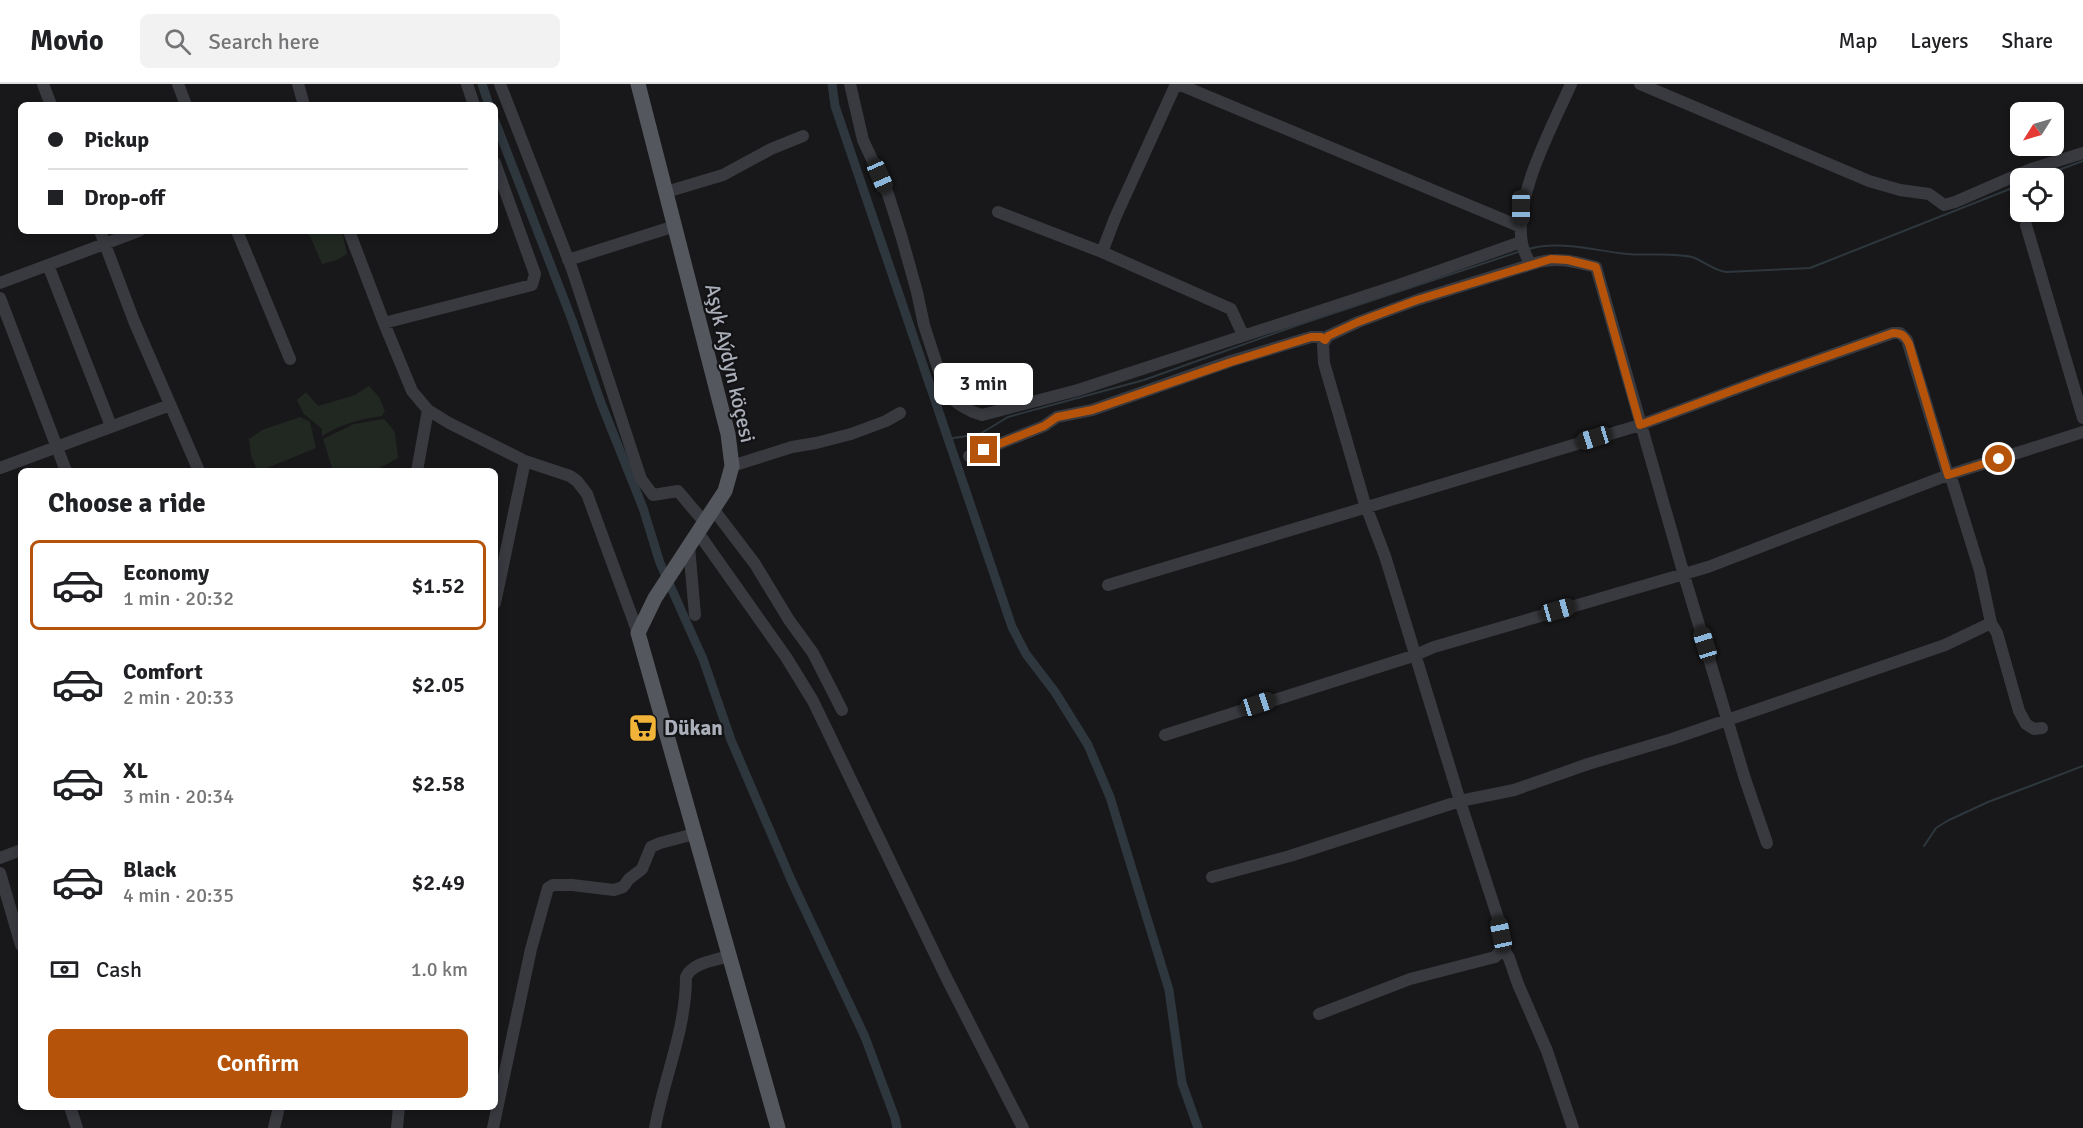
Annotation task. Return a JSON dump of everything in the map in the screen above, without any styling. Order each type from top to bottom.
[{"type":"main road","name":"Aşyk Aýdyn köçesi","points":[[638,84],[728,434],[732,466],[725,491],[655,598],[638,633]]},
{"type":"main road","points":[[638,633],[778,1128]]},
{"type":"street","points":[[43,84],[50,102]]},
{"type":"street","points":[[178,84],[185,102]]},
{"type":"street","points":[[298,84],[303,102]]},
{"type":"street","points":[[467,84],[473,102]]},
{"type":"street","points":[[500,84],[568,260],[641,479],[653,495],[678,491],[813,701],[946,977],[1023,1128]]},
{"type":"street","points":[[850,84],[863,140],[888,194],[936,366],[946,393],[954,401],[982,415],[1078,390],[1522,243]]},
{"type":"street","points":[[1102,252],[1115,218],[1177,84],[1521,227]]},
{"type":"street","points":[[1529,262],[1522,243],[1521,208],[1542,149],[1571,84]]},
{"type":"street","points":[[1640,84],[1869,181],[1900,190],[1929,194],[1944,205],[2031,169],[2083,153]]},
{"type":"street","points":[[666,192],[723,175],[771,149],[803,136]]},
{"type":"street","points":[[384,323],[532,285],[535,274],[498,171]]},
{"type":"street","points":[[998,212],[1102,252],[1231,309],[1243,335]]},
{"type":"street","points":[[2026,225],[2083,418]]},
{"type":"street","points":[[568,260],[675,226]]},
{"type":"street","points":[[101,234],[134,321],[199,468]]},
{"type":"street","points":[[0,283],[131,234]]},
{"type":"street","points":[[238,234],[290,359]]},
{"type":"street","points":[[350,234],[412,391],[428,410],[448,423],[525,461],[570,476],[577,481],[587,494],[638,633]]},
{"type":"street","points":[[1573,1128],[1547,1051],[1509,958],[1502,949],[1498,918],[1385,556],[1367,509],[1323,363],[1323,344],[1328,336],[1407,303],[1529,262],[1551,259],[1568,260],[1596,267],[1727,719],[1767,843]]},
{"type":"street","points":[[48,265],[111,426]]},
{"type":"street","points":[[0,298],[65,468]]},
{"type":"street","points":[[1108,585],[1367,509],[1640,425],[1893,333],[1900,333],[1904,335],[1909,344],[1980,571],[1991,623],[1997,633],[2019,711],[2026,724],[2034,729],[2042,728]]},
{"type":"street","points":[[969,456],[1044,426],[1057,417],[1092,410],[1311,337],[1321,337],[1325,340]]},
{"type":"street","points":[[0,468],[170,405]]},
{"type":"street","points":[[418,468],[428,410]]},
{"type":"street","points":[[732,466],[792,447],[851,435],[900,413]]},
{"type":"street","points":[[1165,735],[1434,647],[1684,574],[1949,475],[2083,432]]},
{"type":"street","points":[[498,589],[525,461]]},
{"type":"street","points":[[714,510],[755,564],[789,620],[813,653],[842,710]]},
{"type":"street","points":[[685,551],[694,592],[695,615]]},
{"type":"street","points":[[1212,877],[1290,856],[1460,801],[1514,790],[1588,764],[1672,740],[1945,645],[1991,623]]},
{"type":"street","points":[[498,1104],[531,949],[548,888],[553,885],[614,890],[623,887],[642,869],[651,847],[694,834]]},
{"type":"street","points":[[0,858],[18,851]]},
{"type":"street","points":[[0,873],[3,894],[18,936]]},
{"type":"street","points":[[1319,1014],[1410,979],[1495,957],[1502,949]]},
{"type":"street","points":[[655,1128],[680,1029],[686,977],[694,967],[729,956]]},
{"type":"street","points":[[71,1110],[77,1128]]},
{"type":"street","points":[[274,1128],[278,1110]]},
{"type":"street","points":[[397,1128],[399,1110]]},
{"type":"street","points":[[493,1128],[497,1110]]},
{"type":"shaded area","points":[[308,234],[343,234],[347,254],[337,260],[322,264]]},
{"type":"shaded area","points":[[369,386],[379,397],[385,411],[382,416],[336,428],[322,436],[322,429],[304,414],[297,400],[306,392],[318,406],[355,395]]},
{"type":"shaded area","points":[[300,417],[310,422],[316,448],[267,468],[256,468],[251,455],[249,439],[262,430]]},
{"type":"shaded area","points":[[384,419],[395,432],[398,458],[380,468],[332,468],[323,439],[354,424]]},
{"type":"waterway","points":[[482,84],[488,102]]},
{"type":"waterway","points":[[832,84],[835,106],[1012,627],[1026,654],[1055,692],[1088,745],[1110,797],[1169,990],[1182,1083],[1198,1128]]},
{"type":"waterway","points":[[498,129],[643,508],[660,563],[703,659],[731,740],[792,882],[865,1037],[897,1128]]},
{"type":"waterway","points":[[2064,168],[2083,161]]},
{"type":"waterway","points":[[1529,249],[1565,246],[1627,254],[1668,254],[1692,257],[1726,272],[1810,268],[2010,189]]},
{"type":"waterway","points":[[947,439],[980,434],[1008,417],[1144,380],[1298,325],[1521,251]]},
{"type":"waterway","points":[[1924,846],[1936,828],[1947,821],[1988,802],[2083,766]]},
{"type":"place","name":"Dükan","points":[[643,728]]},
{"type":"route","points":[[984,450],[1044,426],[1057,417],[1092,410],[1311,337],[1321,337],[1325,340],[1328,336],[1358,322],[1417,300],[1551,259],[1568,260],[1596,267],[1640,425],[1893,333],[1900,333],[1904,335],[1909,344],[1948,475],[1999,459]]}]
